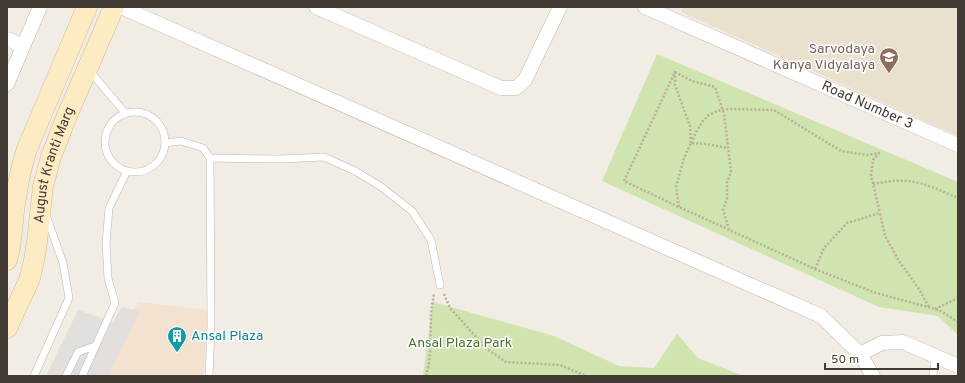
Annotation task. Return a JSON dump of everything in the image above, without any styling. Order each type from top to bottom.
[{"type":"main road","name":"August Kranti Marg","points":[[7,260],[13,235],[14,213],[12,194],[27,149],[87,7]]},
{"type":"main road","name":"August Kranti Marg","points":[[7,328],[30,278],[37,242],[44,186],[51,157],[66,118],[114,7]]},
{"type":"street","points":[[7,84],[40,7]]},
{"type":"street","points":[[121,7],[821,316],[860,354],[873,376]]},
{"type":"street","points":[[316,7],[501,88],[516,88],[525,80],[560,7]]},
{"type":"street","name":"Road Number 3","points":[[645,7],[671,12],[958,145]]},
{"type":"street","points":[[7,39],[24,46]]},
{"type":"street","points":[[860,354],[882,343],[903,342],[958,366]]},
{"type":"lane","points":[[88,69],[126,114]]},
{"type":"lane","points":[[136,112],[145,114],[153,118],[160,125],[164,133],[164,152],[160,160],[145,170],[136,172],[127,171],[113,163],[108,155],[105,145],[106,135],[110,126],[117,118],[126,114],[136,112]]},
{"type":"lane","points":[[165,143],[182,141],[203,148],[210,158],[211,327],[209,376]]},
{"type":"lane","points":[[210,158],[280,159],[324,157],[355,171],[380,186],[412,211],[431,240],[440,285]]},
{"type":"lane","points":[[82,376],[115,303],[108,278],[106,243],[109,208],[127,171]]},
{"type":"lane","points":[[34,376],[69,298],[63,263],[42,202]]},
{"type":"lane","points":[[66,376],[78,352],[95,346]]},
{"type":"lane","points":[[933,376],[935,356]]},
{"type":"path","points":[[675,72],[692,81],[715,87],[724,114],[731,172],[727,182],[727,199],[723,210],[729,230]]},
{"type":"path","points":[[675,72],[677,89],[690,126],[691,143]]},
{"type":"path","points":[[675,72],[624,181],[815,268],[876,293],[939,310],[958,322]]},
{"type":"path","points":[[679,207],[676,187],[684,158],[696,132],[703,121],[709,115],[722,110],[774,110],[841,151],[867,155],[879,153],[873,160],[871,174],[885,236],[929,308]]},
{"type":"path","points":[[691,143],[728,148]]},
{"type":"path","points":[[873,184],[908,180],[958,198]]},
{"type":"path","points":[[815,268],[824,248],[847,223],[880,213]]},
{"type":"path","points":[[426,376],[429,366],[431,314],[436,276],[450,308],[487,349],[506,362],[560,365],[586,376]]},
{"type":"path","points":[[934,309],[958,298]]},
{"type":"shaded area","name":"Sarvodaya Kanya Vidyalaya","points":[[683,7],[958,7],[958,136],[681,12]]},
{"type":"shaded area","name":"Ansal Plaza","points":[[138,302],[209,310],[203,376],[102,376]]},
{"type":"shaded area","points":[[122,307],[140,311],[108,376],[46,376],[78,310],[113,322]]},
{"type":"green space","points":[[657,54],[958,182],[958,335],[938,316],[879,307],[602,181]]},
{"type":"green space","name":"Ansal Plaza Park","points":[[433,302],[554,336],[619,366],[654,368],[677,334],[698,358],[743,376],[423,376]]},
{"type":"place","name":"Sarvodaya Kanya Vidyalaya","points":[[889,74]]},
{"type":"place","name":"Ansal Plaza","points":[[177,353]]}]
